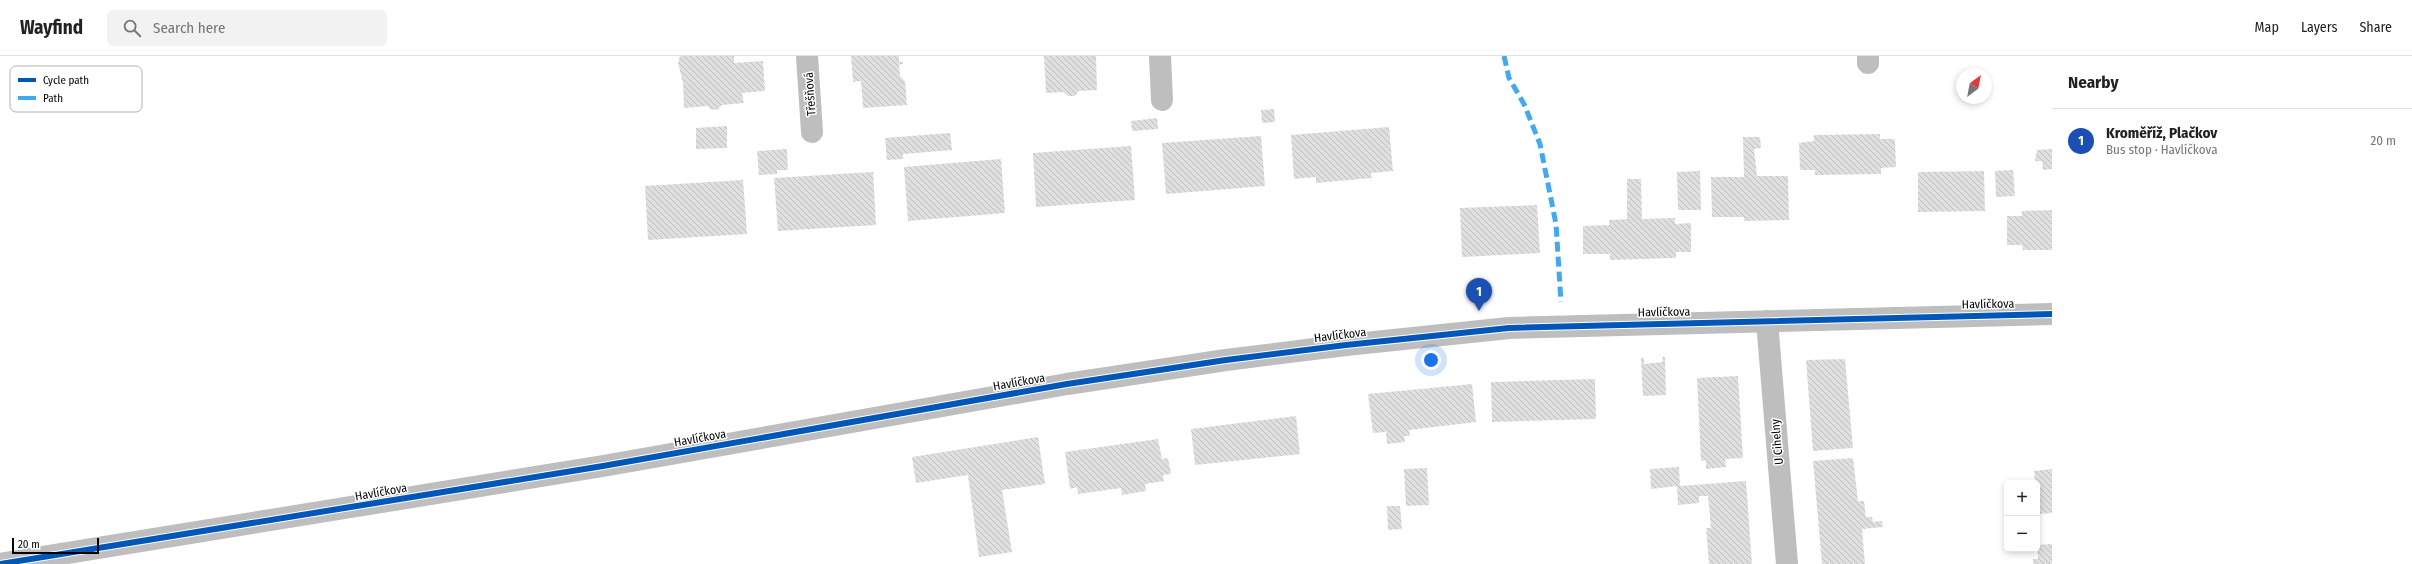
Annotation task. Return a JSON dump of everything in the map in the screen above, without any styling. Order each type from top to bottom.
[{"type":"street","name":"Třešňová","points":[[807,56],[812,132]]},
{"type":"street","points":[[1160,56],[1162,100]]},
{"type":"street","name":"Havlíčkova","points":[[0,564],[376,504],[1059,386],[1226,360],[1453,332],[1509,328],[2052,314]]},
{"type":"street","name":"U Cihelny","points":[[1767,321],[1787,564]]},
{"type":"building","points":[[680,56],[734,56],[734,63],[763,61],[765,91],[742,93],[744,103],[722,105],[717,110],[710,109],[708,106],[684,108],[683,83],[678,63]]},
{"type":"building","points":[[851,56],[899,56],[899,62],[903,62],[903,64],[899,65],[900,76],[905,81],[907,105],[863,108],[861,81],[853,82]]},
{"type":"building","points":[[1044,56],[1096,56],[1097,90],[1079,91],[1075,96],[1068,96],[1063,92],[1046,93]]},
{"type":"building","points":[[1274,109],[1275,122],[1262,123],[1261,110]]},
{"type":"building","points":[[1157,118],[1158,129],[1132,131],[1131,121]]},
{"type":"building","points":[[727,126],[727,148],[696,149],[696,128]]},
{"type":"building","points":[[1389,127],[1393,171],[1371,173],[1372,178],[1316,183],[1316,177],[1294,179],[1291,135]]},
{"type":"building","points":[[950,133],[952,150],[903,154],[903,159],[887,160],[885,138]]},
{"type":"building","points":[[1880,134],[1880,139],[1895,139],[1896,167],[1881,168],[1881,174],[1815,175],[1815,170],[1800,170],[1799,143],[1814,141],[1814,135]]},
{"type":"building","points":[[1261,136],[1265,186],[1166,194],[1162,143]]},
{"type":"building","points":[[1743,137],[1760,137],[1761,148],[1754,149],[1757,176],[1788,176],[1789,220],[1744,221],[1744,217],[1712,217],[1711,177],[1744,177]]},
{"type":"building","points":[[1131,146],[1135,200],[1036,207],[1033,153]]},
{"type":"building","points":[[787,149],[788,170],[777,170],[777,174],[759,175],[757,151]]},
{"type":"building","points":[[2052,149],[2052,169],[2043,170],[2042,161],[2035,161],[2037,150]]},
{"type":"building","points":[[1001,159],[1005,213],[908,221],[904,167]]},
{"type":"building","points":[[2013,170],[2015,196],[1996,197],[1995,171]]},
{"type":"building","points":[[1700,171],[1701,210],[1678,210],[1677,172]]},
{"type":"building","points":[[1984,171],[1985,211],[1918,212],[1918,172]]},
{"type":"building","points":[[873,172],[876,225],[778,231],[774,178]]},
{"type":"building","points":[[1627,179],[1641,179],[1642,219],[1675,218],[1675,224],[1691,223],[1691,252],[1676,252],[1676,258],[1610,260],[1610,254],[1583,254],[1583,226],[1609,225],[1609,220],[1627,219]]},
{"type":"building","points":[[743,180],[747,234],[648,240],[645,186]]},
{"type":"building","points":[[1537,205],[1540,253],[1462,257],[1460,208]]},
{"type":"building","points":[[2052,210],[2052,250],[2023,250],[2022,245],[2007,245],[2007,216],[2022,216],[2022,211]]},
{"type":"building","points":[[1662,357],[1665,357],[1666,395],[1643,396],[1641,358],[1644,358],[1644,364],[1663,362]]},
{"type":"building","points":[[1845,359],[1853,448],[1813,451],[1806,360]]},
{"type":"building","points":[[1738,376],[1743,458],[1725,459],[1726,467],[1706,469],[1706,460],[1701,461],[1697,378]]},
{"type":"building","points":[[1595,379],[1596,419],[1492,422],[1491,382]]},
{"type":"building","points":[[1472,384],[1476,422],[1409,430],[1410,436],[1404,436],[1405,442],[1387,444],[1386,432],[1373,433],[1368,394]]},
{"type":"building","points":[[1296,416],[1300,454],[1195,465],[1191,429]]},
{"type":"building","points":[[1038,437],[1045,484],[1002,490],[1012,552],[979,557],[968,475],[916,483],[912,457]]},
{"type":"building","points":[[1158,439],[1162,459],[1168,458],[1171,474],[1163,475],[1164,481],[1145,484],[1146,491],[1122,495],[1121,488],[1078,494],[1077,487],[1070,489],[1065,452]]},
{"type":"building","points":[[1853,458],[1858,501],[1864,501],[1866,517],[1872,517],[1873,522],[1882,521],[1883,527],[1862,529],[1865,564],[1822,564],[1813,461]]},
{"type":"building","points":[[1679,467],[1680,486],[1746,481],[1752,564],[1709,564],[1706,528],[1711,528],[1708,496],[1699,496],[1699,503],[1678,505],[1677,486],[1651,489],[1650,469]]},
{"type":"building","points":[[1427,468],[1429,505],[1406,506],[1404,469]]},
{"type":"building","points":[[2052,469],[2052,513],[2040,514],[2040,480],[2035,480],[2034,471]]},
{"type":"building","points":[[1387,506],[1400,506],[1402,529],[1388,530]]},
{"type":"building","points":[[2052,544],[2052,564],[2033,564],[2033,559],[2038,559],[2038,552],[2040,552],[2040,545]]},
{"type":"marked path","points":[[1504,56],[1509,78],[1524,104],[1540,144],[1556,224],[1561,302]]},
{"type":"cycle path","points":[[0,564],[603,466],[1067,384],[1226,360],[1346,345],[1509,328],[2052,314]]},
{"type":"place","name":"Kroměříž, Plačkov","points":[[1479,311]]}]
